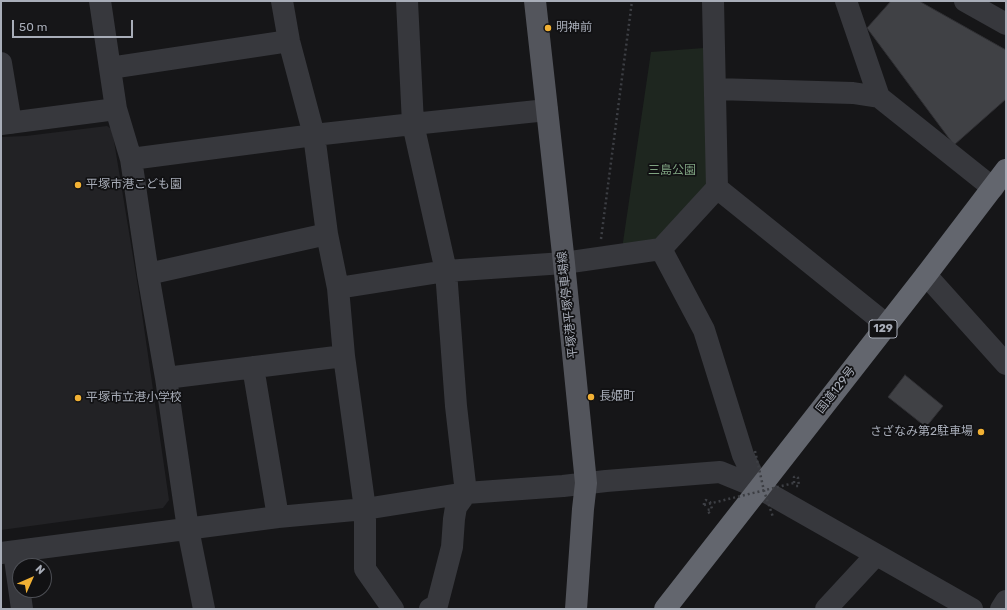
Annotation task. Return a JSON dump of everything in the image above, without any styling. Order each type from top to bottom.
[{"type":"highway","name":"国道129号","points":[[665,609],[762,489],[887,325],[1001,181]]},
{"type":"main road","name":"平塚港平塚停車場線","points":[[535,1],[564,263],[586,483],[576,609]]},
{"type":"street","points":[[100,1],[116,109],[131,159],[148,274],[166,378],[188,529],[204,609]]},
{"type":"street","points":[[282,1],[289,41],[314,135],[327,234],[338,288],[344,356],[365,509],[365,569],[393,609]]},
{"type":"street","points":[[407,1],[413,124],[446,271],[456,406],[466,493],[456,506],[452,547],[437,605],[430,609]]},
{"type":"street","points":[[338,288],[446,271],[564,263],[661,249],[717,188],[713,1]]},
{"type":"street","points":[[846,1],[880,97]]},
{"type":"street","points":[[965,1],[1006,24]]},
{"type":"street","points":[[110,68],[289,41]]},
{"type":"street","points":[[1,63],[6,123],[116,109]]},
{"type":"street","points":[[715,89],[853,94],[880,97],[1001,181]]},
{"type":"street","points":[[131,159],[314,135],[547,110]]},
{"type":"street","points":[[717,188],[887,325]]},
{"type":"street","points":[[148,274],[327,234]]},
{"type":"street","points":[[661,249],[704,330],[743,455],[762,489]]},
{"type":"street","points":[[926,275],[1006,364]]},
{"type":"street","points":[[166,378],[344,356]]},
{"type":"street","points":[[252,367],[278,517]]},
{"type":"street","points":[[22,609],[7,553],[278,517],[365,509],[466,493],[720,472],[762,489],[972,609]]},
{"type":"street","points":[[826,609],[876,555]]},
{"type":"street","points":[[1001,609],[1006,601]]},
{"type":"path","points":[[599,258],[632,1]]},
{"type":"path","points":[[755,451],[762,489],[773,517]]},
{"type":"path","points":[[710,514],[707,510],[712,509],[710,502],[706,500],[704,505],[762,489],[794,485]]},
{"type":"shaded area","name":"平塚市立港小学校","points":[[107,126],[112,129],[139,293],[169,500],[163,508],[1,530],[1,137],[26,136]]},
{"type":"green space","name":"三島公園","points":[[704,48],[712,187],[654,244],[622,249],[651,52]]},
{"type":"building","points":[[891,1],[919,1],[1006,50],[1006,99],[954,145],[867,28]]},
{"type":"building","points":[[905,375],[943,406],[926,427],[888,397]]},
{"type":"place","name":"明神前","points":[[548,28]]},
{"type":"place","name":"平塚市港こども園","points":[[78,185]]},
{"type":"place","name":"長姫町","points":[[591,397]]},
{"type":"place","name":"平塚市立港小学校","points":[[78,398]]},
{"type":"place","name":"さざなみ第2駐車場","points":[[981,432]]}]
